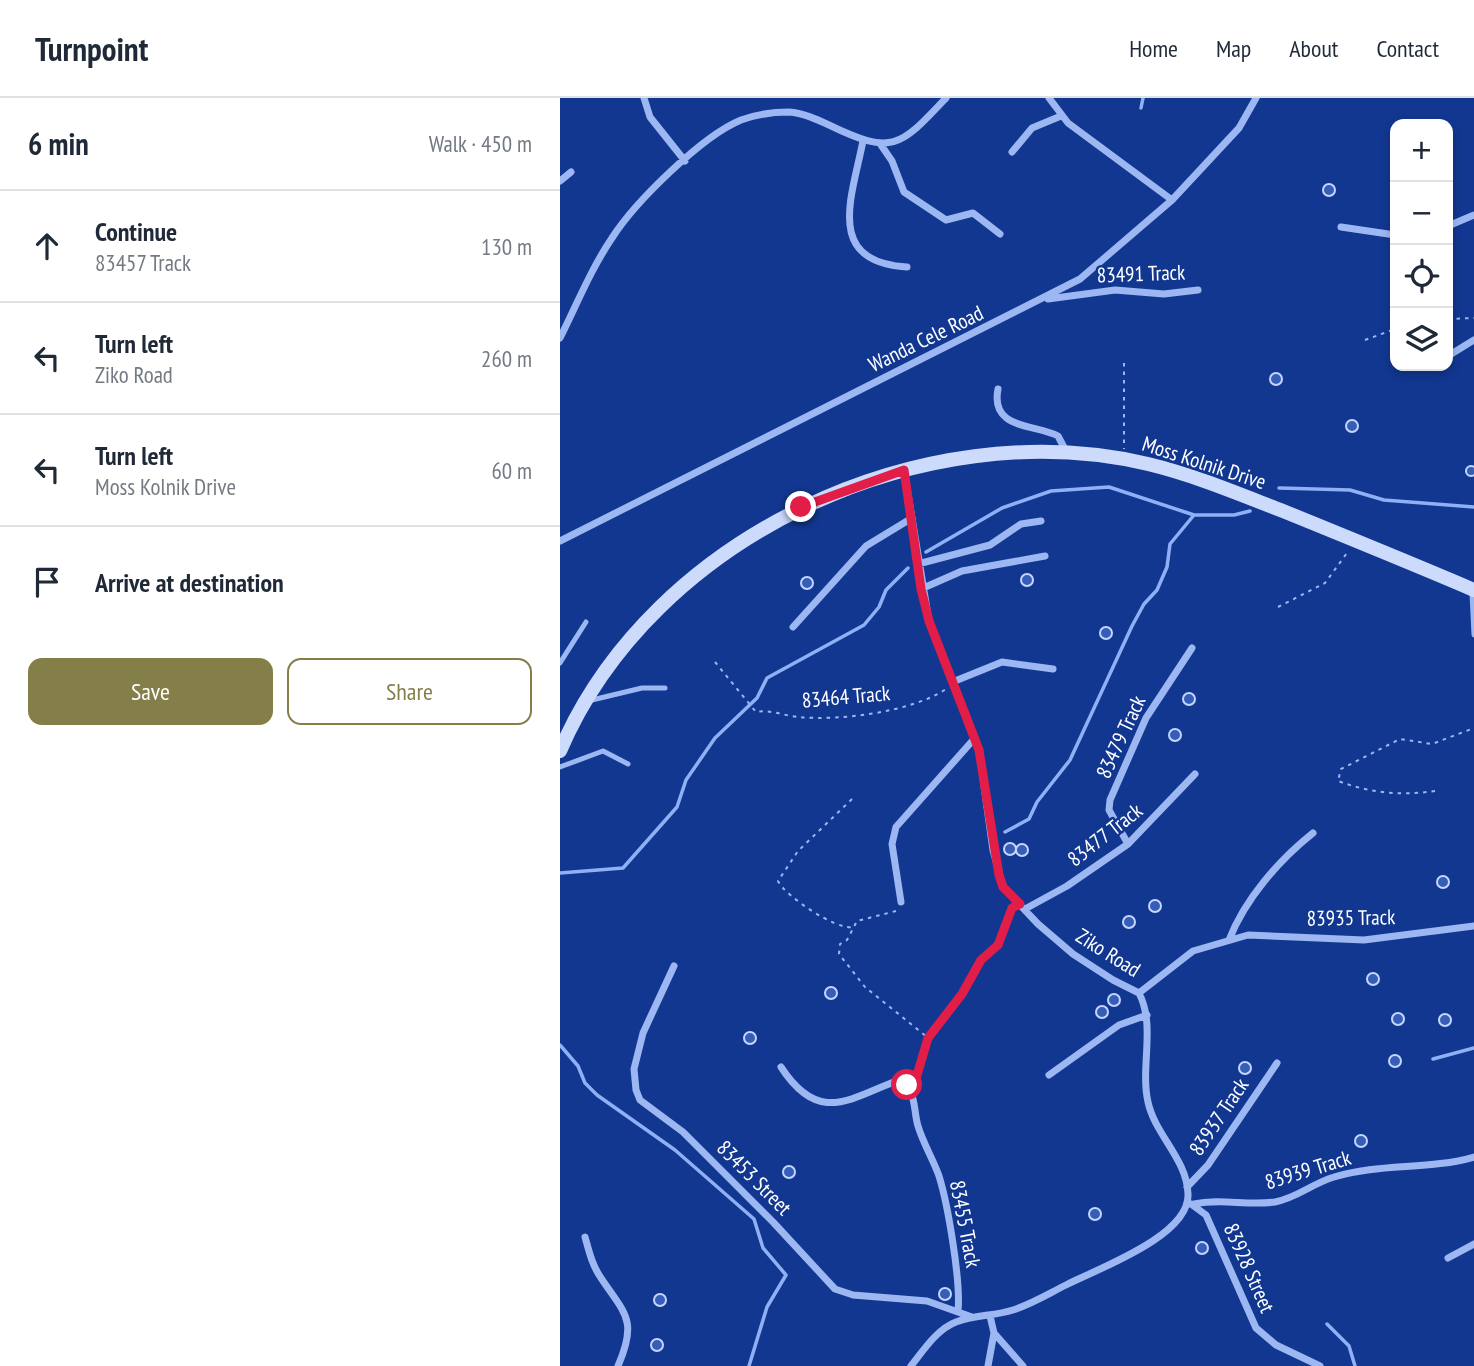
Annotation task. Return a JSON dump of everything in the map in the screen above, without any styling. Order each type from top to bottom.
[{"type":"main road","name":"Moss Kolnik Drive","points":[[560,751],[586,702],[648,620],[726,552],[801,507],[904,470],[970,458],[1067,454],[1148,464],[1242,495],[1473,590]]},
{"type":"street","points":[[644,98],[650,117],[685,161]]},
{"type":"street","points":[[560,336],[613,236],[634,208],[685,161],[741,120],[790,112],[811,117],[863,141],[881,145],[906,137],[946,98]]},
{"type":"street","points":[[1049,98],[1061,116],[1171,200]]},
{"type":"street","name":"Wanda Cele Road","points":[[560,541],[1080,279],[1171,200],[1239,128],[1256,98]]},
{"type":"street","points":[[1012,152],[1032,128],[1061,116]]},
{"type":"street","points":[[863,141],[850,203],[849,232],[861,252],[872,261],[907,267]]},
{"type":"street","points":[[881,145],[907,195],[946,220],[976,215],[1000,234]]},
{"type":"street","points":[[560,181],[571,172]]},
{"type":"street","points":[[1453,224],[1474,215]]},
{"type":"street","points":[[1341,227],[1390,234]]},
{"type":"street","name":"83491 Track","points":[[1044,299],[1115,290],[1164,294],[1198,290]]},
{"type":"street","points":[[1453,353],[1474,340]]},
{"type":"street","points":[[998,389],[995,401],[1000,413],[1025,428],[1058,436],[1067,454]]},
{"type":"street","name":"Ziko Road","points":[[904,470],[921,589],[929,621],[955,681],[982,764],[1003,887],[1073,954],[1139,993],[1147,1015],[1148,1105],[1182,1170],[1190,1204]]},
{"type":"street","points":[[793,627],[866,546],[912,518]]},
{"type":"street","points":[[918,564],[990,545],[1021,524],[1041,521]]},
{"type":"street","points":[[921,589],[962,571],[1045,556]]},
{"type":"street","name":"83479 Track","points":[[1128,845],[1109,810],[1110,800],[1146,718],[1192,648]]},
{"type":"street","points":[[955,681],[1002,662],[1052,669]]},
{"type":"street","points":[[901,902],[892,844],[896,827],[974,739]]},
{"type":"street","name":"83477 Track","points":[[1023,907],[1067,887],[1128,845],[1195,774]]},
{"type":"street","points":[[1229,940],[1237,921],[1274,870],[1313,834]]},
{"type":"street","name":"83935 Track","points":[[1139,993],[1193,951],[1229,940],[1260,935],[1364,940],[1474,926]]},
{"type":"street","name":"83453 Street","points":[[674,966],[643,1033],[634,1069],[640,1100],[689,1138],[835,1289],[853,1295],[926,1301],[973,1318]]},
{"type":"street","points":[[1049,1075],[1119,1025],[1147,1015]]},
{"type":"street","name":"83937 Track","points":[[1187,1187],[1216,1154],[1277,1063]]},
{"type":"street","points":[[782,1067],[790,1080],[818,1100],[827,1103],[858,1099],[896,1081],[907,1085],[912,1092]]},
{"type":"street","name":"83455 Track","points":[[912,1092],[918,1129],[939,1178],[960,1288],[958,1311]]},
{"type":"street","name":"83939 Track","points":[[1190,1204],[1215,1201],[1272,1202],[1288,1199],[1335,1177],[1435,1166],[1474,1157]]},
{"type":"street","points":[[911,1366],[945,1328],[973,1318],[990,1317],[1037,1301],[1124,1258],[1163,1234],[1190,1204]]},
{"type":"street","name":"83928 Street","points":[[1190,1204],[1201,1209],[1212,1227],[1228,1269],[1256,1328],[1276,1345],[1320,1366]]},
{"type":"street","points":[[585,1237],[600,1276],[625,1310],[627,1336],[618,1366]]},
{"type":"street","points":[[1448,1258],[1474,1244]]},
{"type":"street","points":[[988,1366],[994,1333],[990,1317]]},
{"type":"street","points":[[994,1333],[1023,1366]]},
{"type":"lane","points":[[1473,590],[1474,635]]},
{"type":"lane","points":[[560,663],[586,622]]},
{"type":"lane","points":[[586,702],[642,688],[664,688]]},
{"type":"lane","points":[[560,767],[603,751],[628,764]]},
{"type":"path","points":[[1453,319],[1474,318]]},
{"type":"path","points":[[1365,340],[1390,332]]},
{"type":"path","points":[[1124,363],[1124,460]]},
{"type":"path","points":[[1278,607],[1325,583],[1356,540]]},
{"type":"path","name":"83464 Track","points":[[715,662],[756,712],[799,717],[838,716],[917,704],[955,681]]},
{"type":"path","points":[[1435,792],[1402,796],[1349,785],[1338,781],[1338,774],[1341,769],[1400,738],[1432,744],[1474,728]]},
{"type":"path","points":[[852,799],[798,851],[778,881],[787,893],[846,928],[867,917],[894,913],[901,902]]},
{"type":"path","points":[[912,1092],[928,1038],[962,994],[981,960],[998,945],[1012,908],[1023,907]]},
{"type":"path","points":[[853,926],[847,940],[838,948],[842,961],[865,987],[928,1038]]},
{"type":"building","points":[[1329,184],[1335,190],[1329,196],[1323,190]]},
{"type":"building","points":[[1276,373],[1282,379],[1276,385],[1270,379]]},
{"type":"building","points":[[1352,420],[1358,426],[1352,432],[1346,426]]},
{"type":"building","points":[[1471,466],[1476,471],[1471,476],[1466,471]]},
{"type":"building","points":[[1027,574],[1033,580],[1027,586],[1021,580]]},
{"type":"building","points":[[807,577],[813,583],[807,589],[801,583]]},
{"type":"building","points":[[1106,627],[1112,633],[1106,639],[1100,633]]},
{"type":"building","points":[[1189,693],[1195,699],[1189,705],[1183,699]]},
{"type":"building","points":[[1175,729],[1181,735],[1175,741],[1169,735]]},
{"type":"building","points":[[1010,843],[1016,849],[1010,855],[1004,849]]},
{"type":"building","points":[[1022,844],[1028,850],[1022,856],[1016,850]]},
{"type":"building","points":[[1443,876],[1449,882],[1443,888],[1437,882]]},
{"type":"building","points":[[1155,900],[1161,906],[1155,912],[1149,906]]},
{"type":"building","points":[[1129,916],[1135,922],[1129,928],[1123,922]]},
{"type":"building","points":[[1373,973],[1379,979],[1373,985],[1367,979]]},
{"type":"building","points":[[831,987],[837,993],[831,999],[825,993]]},
{"type":"building","points":[[1114,994],[1120,1000],[1114,1006],[1108,1000]]},
{"type":"building","points":[[1102,1006],[1108,1012],[1102,1018],[1096,1012]]},
{"type":"building","points":[[1398,1013],[1404,1019],[1398,1025],[1392,1019]]},
{"type":"building","points":[[1445,1014],[1451,1020],[1445,1026],[1439,1020]]},
{"type":"building","points":[[750,1032],[756,1038],[750,1044],[744,1038]]},
{"type":"building","points":[[1395,1055],[1401,1061],[1395,1067],[1389,1061]]},
{"type":"building","points":[[1245,1062],[1251,1068],[1245,1074],[1239,1068]]},
{"type":"building","points":[[1361,1135],[1367,1141],[1361,1147],[1355,1141]]},
{"type":"building","points":[[789,1166],[795,1172],[789,1178],[783,1172]]},
{"type":"building","points":[[1095,1208],[1101,1214],[1095,1220],[1089,1214]]},
{"type":"building","points":[[1202,1242],[1208,1248],[1202,1254],[1196,1248]]},
{"type":"building","points":[[945,1288],[951,1294],[945,1300],[939,1294]]},
{"type":"building","points":[[660,1294],[666,1300],[660,1306],[654,1300]]},
{"type":"building","points":[[657,1339],[663,1345],[657,1351],[651,1345]]},
{"type":"waterway","points":[[1141,108],[1143,98]]},
{"type":"waterway","points":[[926,552],[1002,508],[1051,491],[1109,487],[1194,515],[1234,515],[1250,511]]},
{"type":"waterway","points":[[1279,488],[1350,490],[1384,500],[1474,507]]},
{"type":"waterway","points":[[1005,832],[1029,819],[1037,802],[1070,760],[1132,626],[1144,604],[1157,590],[1167,567],[1170,544],[1194,515]]},
{"type":"waterway","points":[[560,873],[623,868],[677,807],[686,780],[715,738],[757,698],[767,678],[864,625],[879,607],[886,590],[908,568]]},
{"type":"waterway","points":[[560,1045],[578,1066],[585,1083],[597,1095],[675,1150],[754,1219],[763,1248],[786,1275],[767,1307],[749,1366]]},
{"type":"waterway","points":[[1433,1059],[1474,1048]]},
{"type":"waterway","points":[[1327,1324],[1349,1346],[1355,1366]]},
{"type":"route","points":[[801,507],[904,470],[921,589],[929,621],[955,681],[979,750],[999,875],[1003,887],[1020,904],[1012,908],[998,945],[981,960],[962,994],[928,1038],[912,1092],[907,1085]]}]
